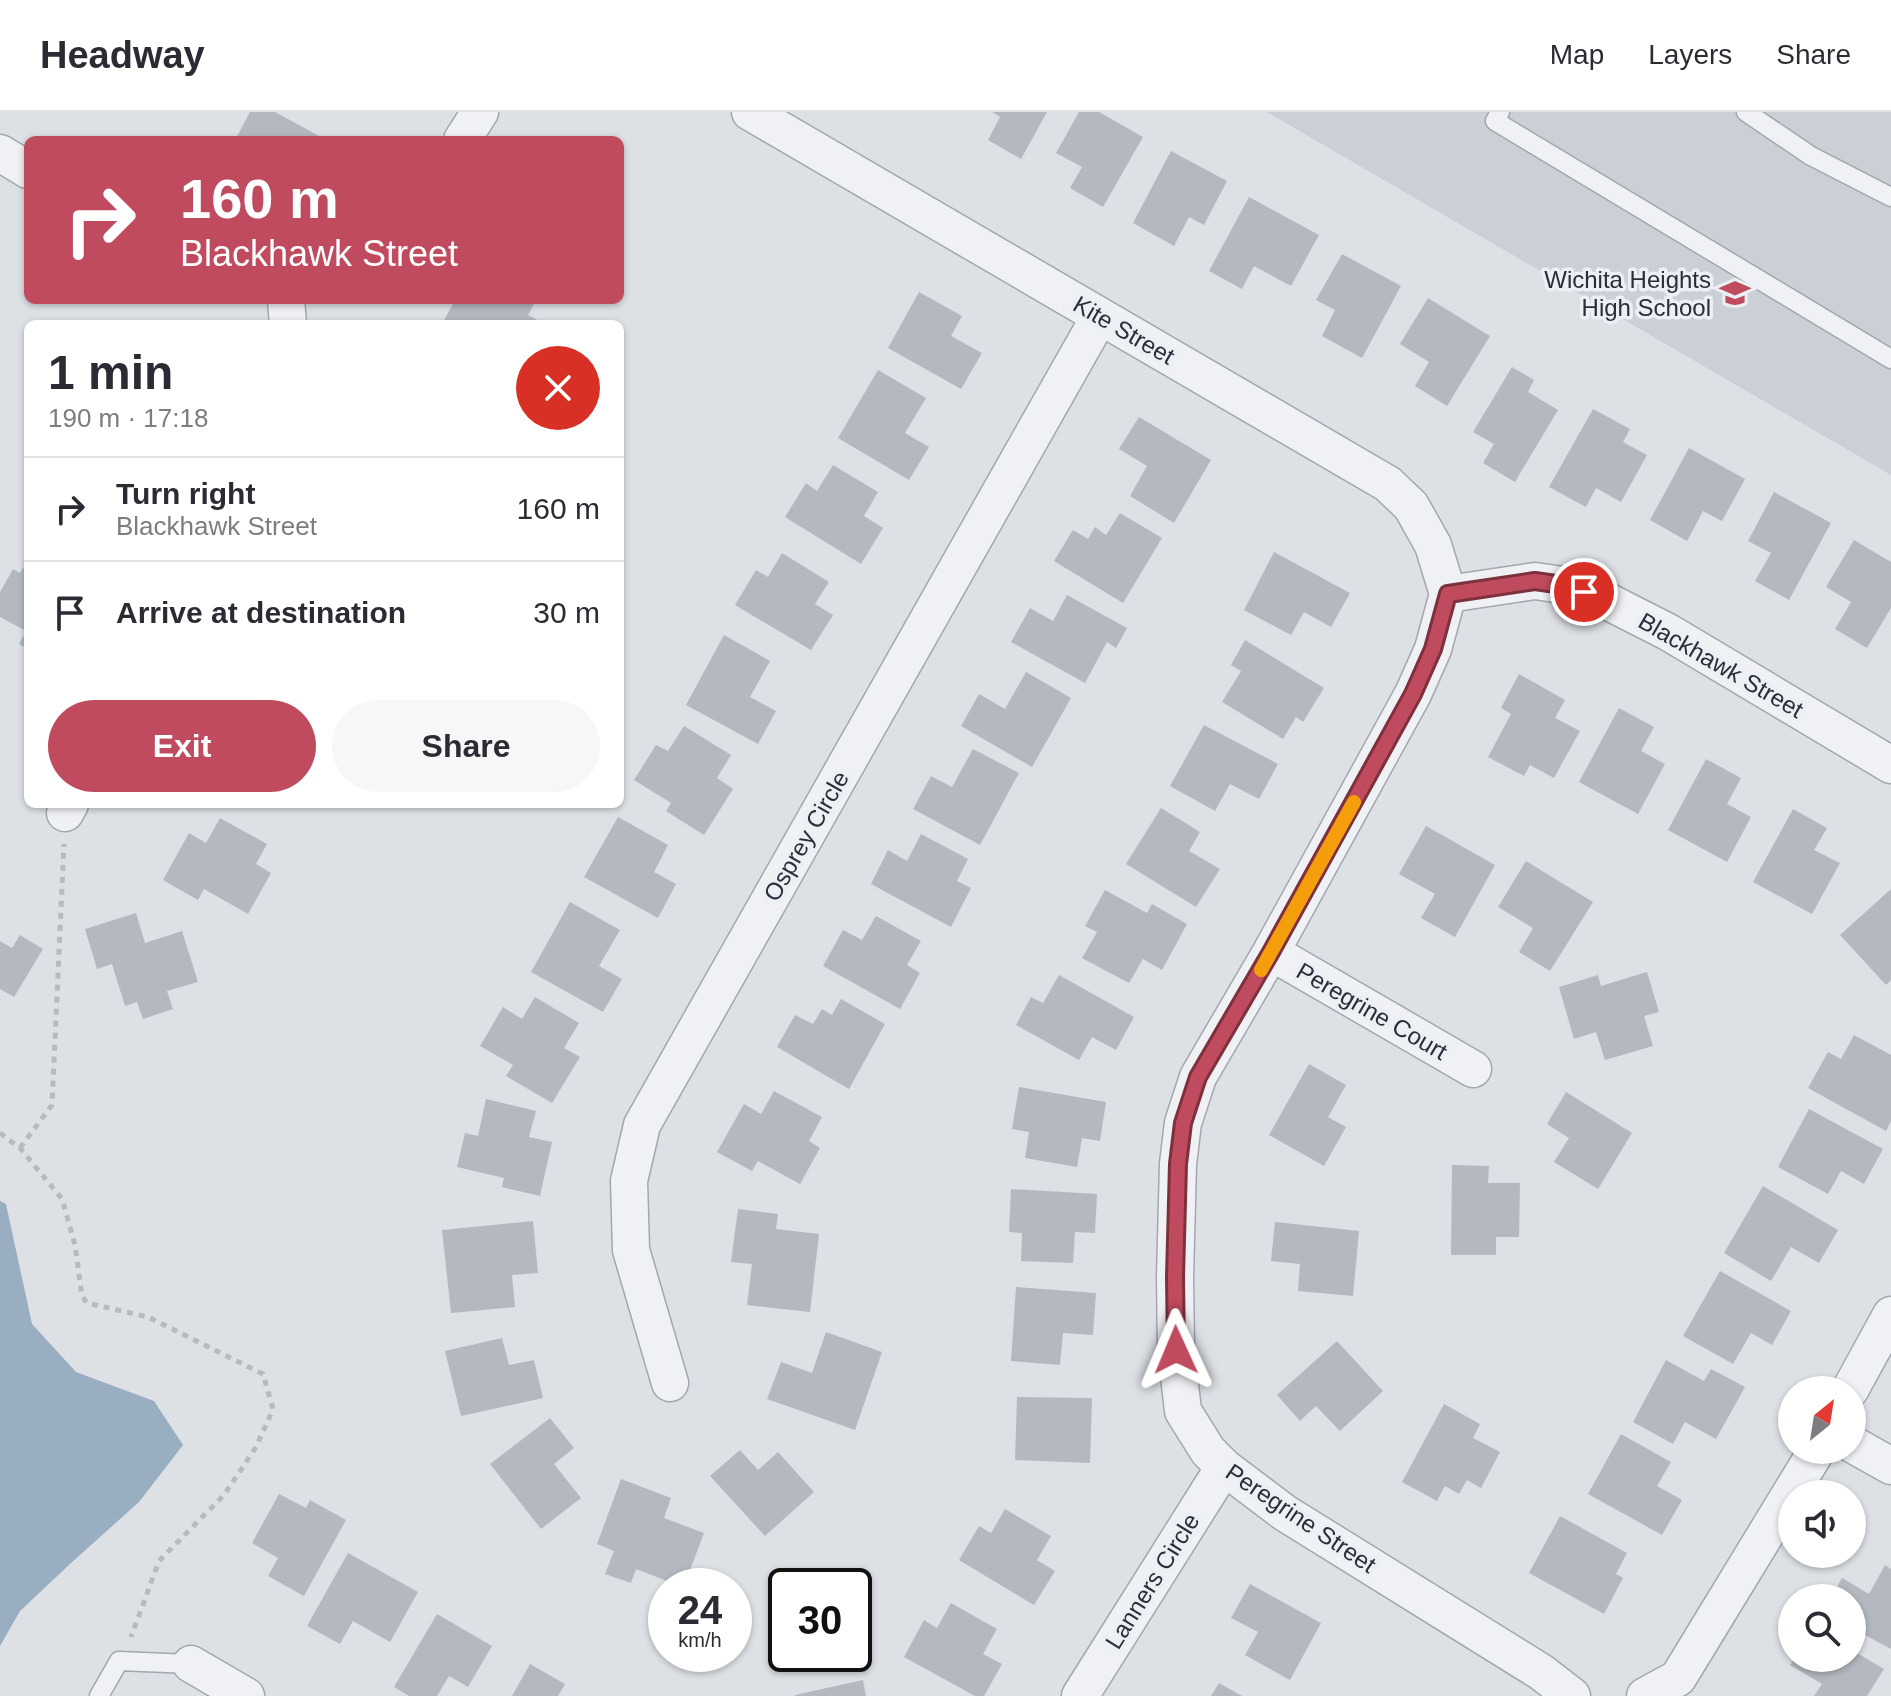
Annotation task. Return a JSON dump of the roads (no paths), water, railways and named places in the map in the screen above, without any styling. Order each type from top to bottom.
[{"type":"street","points":[[465,136],[480,112]]},
{"type":"street","name":"Kite Street","points":[[750,112],[1388,484],[1411,506],[1426,532],[1448,594]]},
{"type":"street","points":[[0,153],[24,168]]},
{"type":"street","name":"Osprey Circle","points":[[670,1383],[631,1250],[629,1181],[642,1125],[1100,316]]},
{"type":"street","name":"Blackhawk Street","points":[[1448,594],[1535,581],[1563,585],[1605,600],[1668,632],[1891,765]]},
{"type":"street","name":"Peregrine Street","points":[[1448,594],[1433,649],[1413,694],[1271,952],[1198,1077],[1183,1123],[1178,1164],[1176,1350],[1183,1411],[1208,1451],[1224,1467],[1285,1513],[1541,1672],[1572,1696]]},
{"type":"street","name":"Peregrine Court","points":[[1271,952],[1473,1069]]},
{"type":"street","points":[[1858,1376],[1891,1315]]},
{"type":"street","points":[[1866,1452],[1891,1466]]},
{"type":"street","points":[[1645,1696],[1678,1678],[1808,1464]]},
{"type":"street","name":"Lanners Circle","points":[[1080,1696],[1224,1467]]},
{"type":"street","points":[[191,1664],[246,1696]]},
{"type":"lane","points":[[1500,112],[1495,121],[1891,359]]},
{"type":"lane","points":[[1746,112],[1811,156],[1891,197]]},
{"type":"lane","points":[[99,1696],[119,1661],[191,1664]]},
{"type":"water","points":[[0,1201],[6,1204],[32,1324],[76,1372],[154,1401],[183,1445],[139,1502],[20,1611],[0,1646]]},
{"type":"place","name":"Wichita Heights High School","points":[[1735,293]]}]
